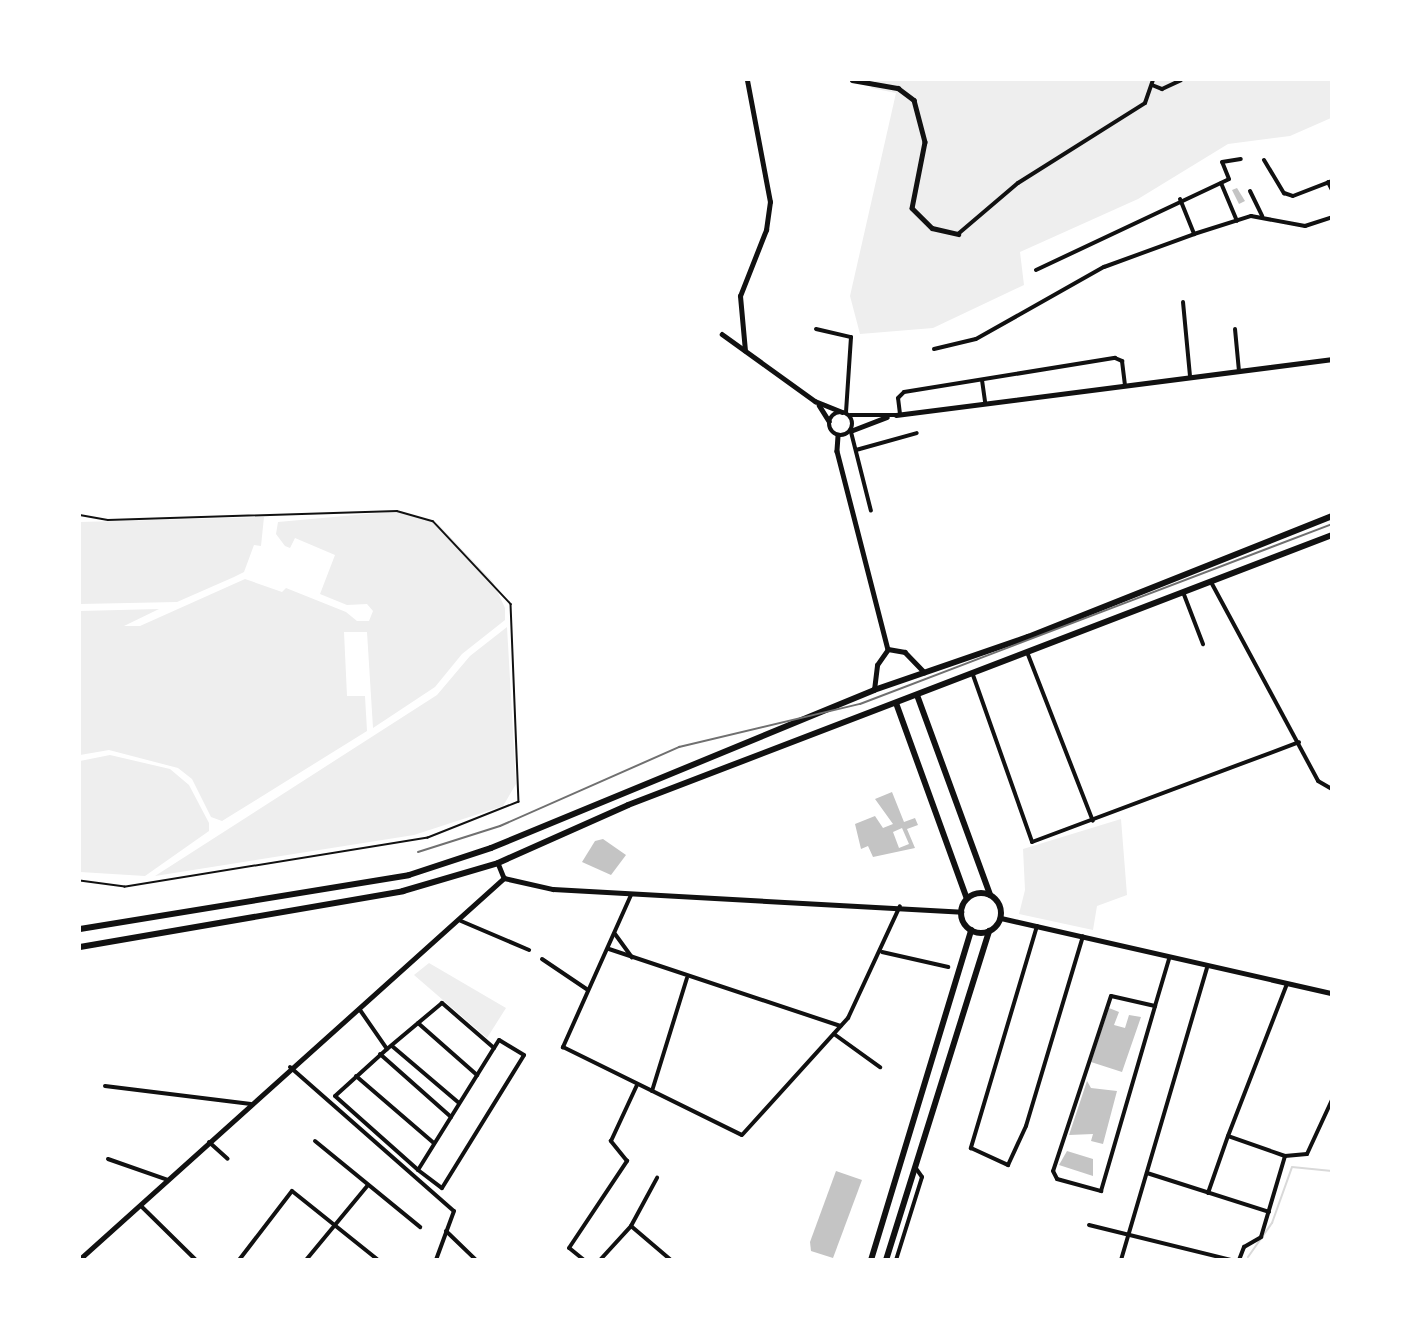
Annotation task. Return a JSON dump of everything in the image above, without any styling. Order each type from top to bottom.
[{"type":"main road","points":[[80,929],[409,874],[491,848],[874,690],[1028,637],[1332,516]]},
{"type":"main road","points":[[80,947],[415,888],[498,863],[628,805],[973,675],[1027,652],[1332,535]]},
{"type":"main road","points":[[886,1260],[989,931],[1001,918],[1000,906],[990,895],[918,695]]},
{"type":"main road","points":[[871,1260],[971,930],[961,912],[967,899],[896,703]]},
{"type":"main road","points":[[491,848],[498,863]]},
{"type":"main road","points":[[409,874],[415,888]]},
{"type":"main road","points":[[967,899],[990,895]]},
{"type":"main road","points":[[971,930],[989,931]]},
{"type":"main road","points":[[902,1158],[915,1165]]},
{"type":"street","points":[[745,351],[740,296],[766,230],[770,202],[747,80]]},
{"type":"street","points":[[852,80],[898,88],[914,100],[926,142],[912,208],[932,228],[958,234],[1018,183],[1145,103],[1152,82],[1162,89],[1181,80]]},
{"type":"street","points":[[1036,270],[1180,199],[1230,180],[1222,162],[1241,159]]},
{"type":"street","points":[[1264,160],[1284,193],[1293,196],[1330,181],[1332,190]]},
{"type":"street","points":[[1221,183],[1237,220]]},
{"type":"street","points":[[1250,191],[1262,216]]},
{"type":"street","points":[[1180,199],[1194,234]]},
{"type":"street","points":[[934,349],[976,339],[1104,267],[1194,234],[1237,220],[1262,216],[1305,226],[1332,218]]},
{"type":"street","points":[[1183,302],[1190,376]]},
{"type":"street","points":[[1235,328],[1239,370]]},
{"type":"street","points":[[816,329],[851,337],[846,413],[871,511]]},
{"type":"street","points":[[722,334],[815,401],[846,413],[898,415]]},
{"type":"street","points":[[898,415],[898,398],[904,392],[1115,358],[1122,362],[1125,384]]},
{"type":"street","points":[[838,436],[898,415],[1332,359]]},
{"type":"street","points":[[982,380],[985,402]]},
{"type":"street","points":[[815,401],[838,436],[837,451],[888,650]]},
{"type":"street","points":[[829,422],[846,413]]},
{"type":"street","points":[[855,450],[917,433]]},
{"type":"street","points":[[1211,582],[1323,788],[1332,789]]},
{"type":"street","points":[[1183,592],[1203,644]]},
{"type":"street","points":[[888,650],[905,652],[924,672]]},
{"type":"street","points":[[874,690],[877,665],[888,650]]},
{"type":"street","points":[[1027,652],[1093,821]]},
{"type":"street","points":[[973,675],[1032,842],[1299,742]]},
{"type":"street","points":[[498,863],[504,878]]},
{"type":"street","points":[[504,878],[554,889],[631,895],[900,906],[961,912]]},
{"type":"street","points":[[80,1260],[291,1067],[461,921],[504,878]]},
{"type":"street","points":[[631,895],[609,949],[563,1047],[742,1135],[841,1026],[882,952],[900,906]]},
{"type":"street","points":[[1001,918],[1083,936],[1207,968],[1332,993]]},
{"type":"street","points":[[461,921],[529,950]]},
{"type":"street","points":[[1036,926],[971,1148],[1012,1165],[1083,936]]},
{"type":"street","points":[[615,934],[633,958]]},
{"type":"street","points":[[609,949],[687,978],[841,1026]]},
{"type":"street","points":[[882,952],[948,967]]},
{"type":"street","points":[[542,959],[588,990]]},
{"type":"street","points":[[1155,1006],[1111,996],[1053,1171],[1057,1179],[1101,1191],[1169,959]]},
{"type":"street","points":[[1120,1260],[1207,968]]},
{"type":"street","points":[[652,1091],[687,978]]},
{"type":"street","points":[[1208,1193],[1287,984]]},
{"type":"street","points":[[418,1170],[499,1040],[524,1055],[442,1188],[418,1170],[335,1096],[380,1054],[442,1003],[494,1048]]},
{"type":"street","points":[[360,1010],[387,1049]]},
{"type":"street","points":[[418,1023],[477,1075]]},
{"type":"street","points":[[834,1034],[880,1067]]},
{"type":"street","points":[[392,1046],[459,1104]]},
{"type":"street","points":[[380,1054],[451,1117]]},
{"type":"street","points":[[291,1067],[454,1211],[436,1260]]},
{"type":"street","points":[[356,1076],[434,1143]]},
{"type":"street","points":[[584,1260],[569,1248],[627,1161],[611,1141],[637,1085]]},
{"type":"street","points":[[105,1086],[251,1104]]},
{"type":"street","points":[[1228,1136],[1285,1156],[1307,1154],[1332,1100]]},
{"type":"street","points":[[315,1141],[420,1227]]},
{"type":"street","points":[[209,1142],[228,1159]]},
{"type":"street","points":[[1239,1260],[1244,1247],[1259,1242],[1285,1156]]},
{"type":"street","points":[[108,1160],[169,1181]]},
{"type":"street","points":[[896,1260],[922,1178],[915,1165]]},
{"type":"street","points":[[1146,1173],[1269,1212]]},
{"type":"street","points":[[600,1260],[631,1226],[657,1178]]},
{"type":"street","points":[[306,1260],[333,1222],[368,1185]]},
{"type":"street","points":[[239,1260],[289,1193],[299,1193],[378,1260]]},
{"type":"street","points":[[141,1206],[196,1260]]},
{"type":"street","points":[[1089,1225],[1231,1260]]},
{"type":"street","points":[[631,1226],[671,1260]]},
{"type":"street","points":[[446,1231],[476,1260]]},
{"type":"lane","points":[[80,516],[108,520],[397,511],[433,522],[511,604],[519,802],[428,838],[125,887],[80,881]]},
{"type":"shaded area","points":[[876,80],[1331,80],[1331,118],[1290,136],[1228,144],[1138,199],[1020,252],[1024,285],[933,328],[860,334],[850,296],[896,93],[871,88]]},
{"type":"shaded area","points":[[400,511],[438,524],[493,582],[505,608],[505,620],[462,654],[435,687],[373,728],[367,632],[344,632],[347,696],[365,696],[367,731],[222,821],[211,817],[192,779],[178,768],[109,750],[80,755],[80,611],[159,609],[124,626],[140,626],[245,579],[282,592],[286,588],[346,612],[357,621],[369,621],[373,611],[367,604],[347,605],[320,594],[335,555],[295,538],[290,548],[285,546],[276,534],[278,522]]},
{"type":"shaded area","points":[[264,517],[261,546],[254,545],[244,572],[234,577],[177,602],[80,604],[80,522]]},
{"type":"shaded area","points":[[507,627],[516,784],[503,806],[414,835],[155,876],[437,695],[470,656]]},
{"type":"shaded area","points":[[110,755],[170,769],[189,785],[209,823],[209,831],[145,876],[80,872],[80,761]]},
{"type":"shaded area","points":[[1121,819],[1127,895],[1097,906],[1093,930],[1019,914],[1025,890],[1023,849]]},
{"type":"shaded area","points":[[429,963],[506,1008],[487,1038],[414,975]]},
{"type":"building","points":[[1237,188],[1245,201],[1239,204],[1232,190]]},
{"type":"building","points":[[892,792],[904,822],[915,818],[918,825],[907,829],[915,848],[873,857],[868,846],[861,849],[855,824],[875,816],[883,828],[893,824],[875,799]],"holes":[[[902,828],[909,844],[899,848],[893,832]]]},
{"type":"building","points":[[603,839],[626,855],[611,875],[582,862],[595,841]]},
{"type":"building","points":[[1109,1008],[1119,1012],[1114,1025],[1125,1028],[1129,1015],[1141,1017],[1122,1072],[1091,1062]]},
{"type":"building","points":[[1087,1081],[1091,1088],[1117,1091],[1103,1144],[1091,1141],[1093,1134],[1069,1135]]},
{"type":"building","points":[[1067,1151],[1093,1159],[1093,1176],[1059,1165]]},
{"type":"building","points":[[836,1171],[862,1180],[833,1258],[811,1251],[810,1242]]},
{"type":"waterway","points":[[1248,1257],[1272,1223],[1292,1167],[1332,1171]]},
{"type":"railway","points":[[418,852],[500,826],[679,747],[860,704],[1332,524]]}]
